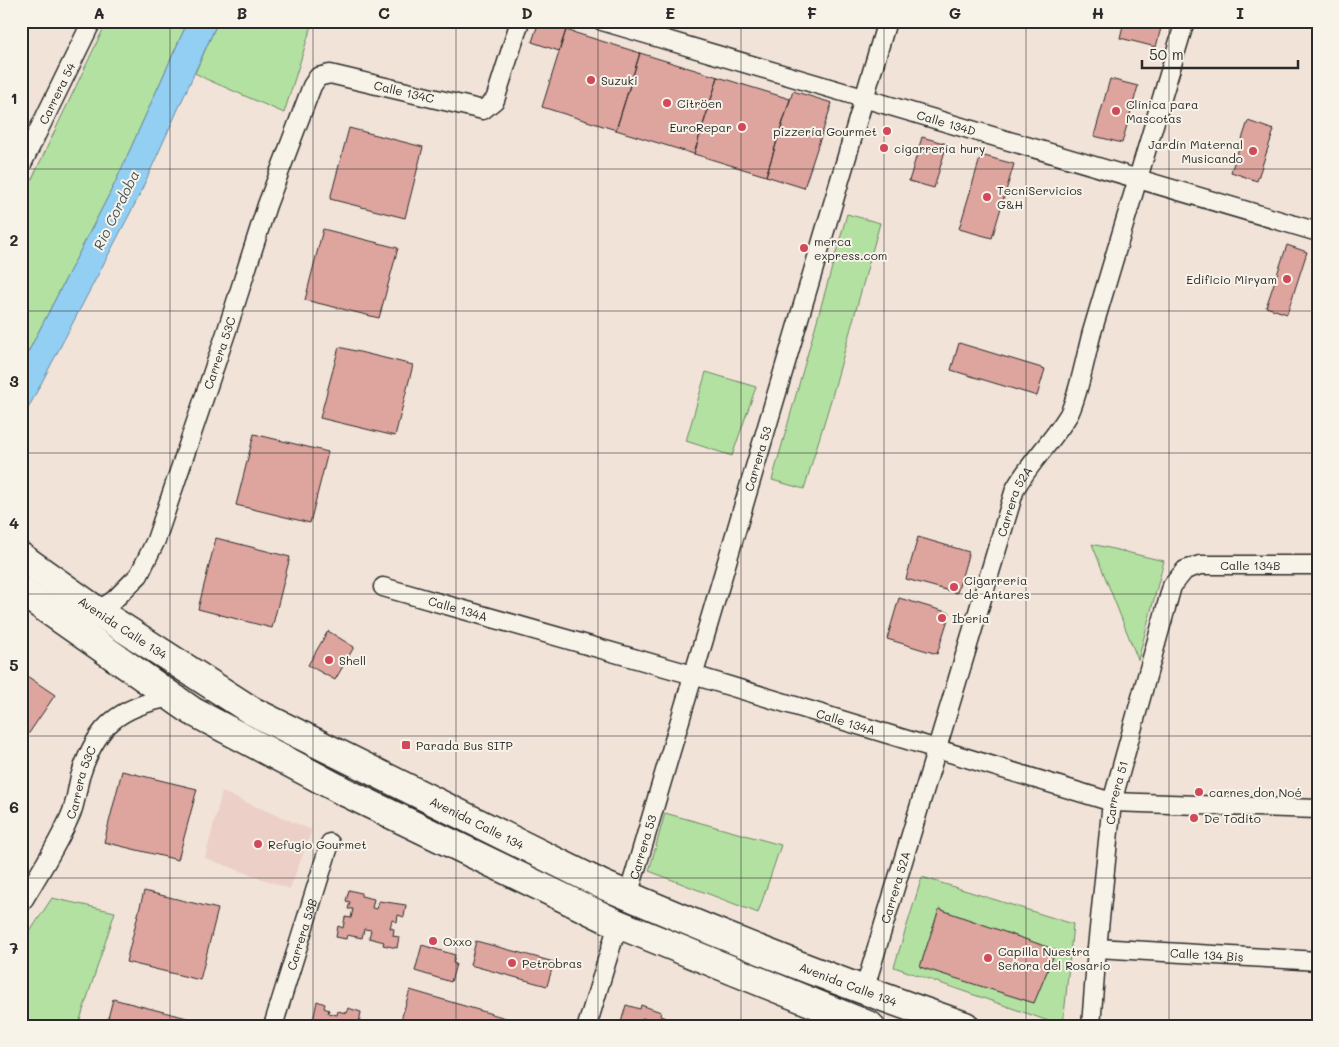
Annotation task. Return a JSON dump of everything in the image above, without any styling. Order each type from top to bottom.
[{"type":"main road","name":"Avenida Calle 134","points":[[21,557],[97,611],[252,711],[628,896],[865,991],[965,1026]]},
{"type":"main road","points":[[21,591],[171,697],[214,723],[347,793],[618,924],[863,1025]]},
{"type":"street","name":"Carrera 54","points":[[21,166],[92,21]]},
{"type":"street","name":"Calle 134C","points":[[318,77],[330,74],[483,110],[495,100],[520,21]]},
{"type":"street","name":"Calle 134D","points":[[602,21],[1318,232]]},
{"type":"street","name":"Carrera 53","points":[[628,896],[887,21]]},
{"type":"street","name":"Carrera 52A","points":[[865,991],[1015,489],[1070,411],[1185,21]]},
{"type":"street","name":"Carrera 53C","points":[[97,611],[114,600],[139,575],[156,540],[267,205],[312,86],[318,77]]},
{"type":"street","name":"Calle 134B","points":[[1185,570],[1200,565],[1318,566]]},
{"type":"street","name":"Carrera 51","points":[[1091,1026],[1112,802],[1172,586],[1185,570]]},
{"type":"street","name":"Calle 134A","points":[[384,586],[693,675],[1112,802],[1318,810]]},
{"type":"street","name":"Carrera 53C","points":[[21,904],[64,829],[72,811],[89,752],[108,724],[128,709],[147,702],[171,697]]},
{"type":"street","name":"Carrera 53B","points":[[273,1026],[330,843]]},
{"type":"street","points":[[587,1026],[618,924]]},
{"type":"street","name":"Calle 134 Bis","points":[[1097,948],[1318,961]]},
{"type":"shaded area","name":"Refugio Gourmet","points":[[222,792],[312,830],[290,889],[205,858]]},
{"type":"green space","points":[[107,21],[188,21],[115,183],[21,366],[21,202]]},
{"type":"green space","points":[[218,21],[313,21],[284,113],[195,73]]},
{"type":"green space","points":[[847,214],[880,223],[831,400],[804,489],[772,480]]},
{"type":"green space","points":[[706,372],[756,387],[732,456],[686,441]]},
{"type":"green space","points":[[1092,544],[1164,561],[1138,660]]},
{"type":"green space","points":[[665,813],[781,845],[758,913],[649,871]]},
{"type":"green space","points":[[922,877],[1073,924],[1063,1026],[894,967]]},
{"type":"green space","points":[[52,898],[115,912],[78,1026],[21,1026],[21,945]]},
{"type":"water","name":"Rio Cordoba","points":[[188,21],[218,21],[137,200],[21,422],[21,366],[115,183]]},
{"type":"building","points":[[539,21],[566,30],[559,51],[532,42]]},
{"type":"building","points":[[1124,21],[1136,21],[1161,28],[1156,47],[1120,38]]},
{"type":"building","name":"Suzuki","points":[[566,30],[640,53],[616,130],[542,107]]},
{"type":"building","name":"Citröen","points":[[640,53],[718,77],[694,154],[616,130]]},
{"type":"building","name":"EuroRepar","points":[[718,77],[790,99],[766,176],[694,154]]},
{"type":"building","name":"Clínica para Mascotas","points":[[1110,79],[1138,86],[1122,143],[1094,136]]},
{"type":"building","points":[[793,91],[832,103],[804,188],[766,176]]},
{"type":"building","name":"Jardín Maternal Musicando","points":[[1248,121],[1274,130],[1257,181],[1231,172]]},
{"type":"building","points":[[349,128],[423,147],[405,218],[330,199]]},
{"type":"building","points":[[922,137],[947,144],[934,188],[909,181]]},
{"type":"building","name":"TecniServicios G&H","points":[[981,155],[1014,164],[992,238],[959,229]]},
{"type":"building","points":[[323,229],[398,248],[379,318],[305,300]]},
{"type":"building","name":"Edificio Miryam","points":[[1287,245],[1307,252],[1287,314],[1266,307]]},
{"type":"building","points":[[959,343],[1045,369],[1037,396],[951,370]]},
{"type":"building","points":[[339,347],[413,365],[395,436],[320,418]]},
{"type":"building","points":[[254,434],[328,452],[310,523],[236,505]]},
{"type":"building","points":[[918,537],[969,552],[957,593],[906,579]]},
{"type":"building","points":[[216,538],[290,557],[272,628],[198,609]]},
{"type":"building","points":[[899,598],[950,613],[937,654],[887,639]]},
{"type":"building","name":"Shell","points":[[328,631],[354,647],[335,680],[308,665]]},
{"type":"building","points":[[21,672],[55,695],[25,739],[21,736]]},
{"type":"building","points":[[122,771],[197,789],[178,860],[104,842]]},
{"type":"building","points":[[349,890],[361,893],[361,896],[374,899],[372,908],[377,909],[379,901],[406,905],[404,917],[398,915],[397,922],[392,920],[390,928],[394,929],[393,936],[399,937],[397,948],[383,945],[384,942],[369,938],[371,930],[364,929],[362,938],[347,935],[346,939],[336,937],[338,926],[343,928],[345,917],[351,918],[353,909],[348,909],[350,902],[346,901]]},
{"type":"building","points":[[144,891],[218,909],[200,980],[126,962]]},
{"type":"building","name":"Capilla Nuestra Señora del Rosario","points":[[939,909],[1056,950],[1034,1003],[920,967]]},
{"type":"building","name":"Petrobras","points":[[476,941],[554,962],[547,986],[470,965]]},
{"type":"building","points":[[422,945],[455,955],[453,963],[456,964],[451,982],[415,971]]},
{"type":"building","points":[[410,990],[533,1026],[410,1026],[400,1023]]},
{"type":"building","points":[[113,999],[187,1018],[185,1026],[106,1026]]},
{"type":"building","points":[[317,1001],[325,1004],[324,1008],[329,1010],[328,1013],[337,1015],[338,1011],[346,1013],[348,1008],[361,1012],[359,1023],[354,1022],[353,1026],[312,1026]]},
{"type":"building","points":[[626,1005],[640,1009],[641,1005],[661,1012],[660,1016],[672,1020],[671,1026],[651,1026],[652,1021],[642,1018],[640,1026],[620,1026]]},
{"type":"place","name":"Suzuki","points":[[591,80]]},
{"type":"place","name":"Citröen","points":[[667,103]]},
{"type":"place","name":"Clínica para Mascotas","points":[[1116,111]]},
{"type":"place","name":"EuroRepar","points":[[742,127]]},
{"type":"place","name":"pizzería Gourmet","points":[[887,131]]},
{"type":"place","name":"cigarrería hury","points":[[884,148]]},
{"type":"place","name":"Jardín Maternal Musicando","points":[[1253,151]]},
{"type":"place","name":"TecniServicios G&H","points":[[987,197]]},
{"type":"place","name":"merca express.com","points":[[804,248]]},
{"type":"place","name":"Edificio Miryam","points":[[1287,279]]},
{"type":"place","name":"Cigarrería de Antares","points":[[954,587]]},
{"type":"place","name":"Iberia","points":[[942,618]]},
{"type":"place","name":"Shell","points":[[329,660]]},
{"type":"place","name":"Parada Bus SITP","points":[[406,745]]},
{"type":"place","name":"carnes don Noé","points":[[1199,792]]},
{"type":"place","name":"De Todito","points":[[1194,818]]},
{"type":"place","name":"Refugio Gourmet","points":[[258,844]]},
{"type":"place","name":"Oxxo","points":[[433,941]]},
{"type":"place","name":"Capilla Nuestra Señora del Rosario","points":[[988,958]]},
{"type":"place","name":"Petrobras","points":[[512,963]]}]
